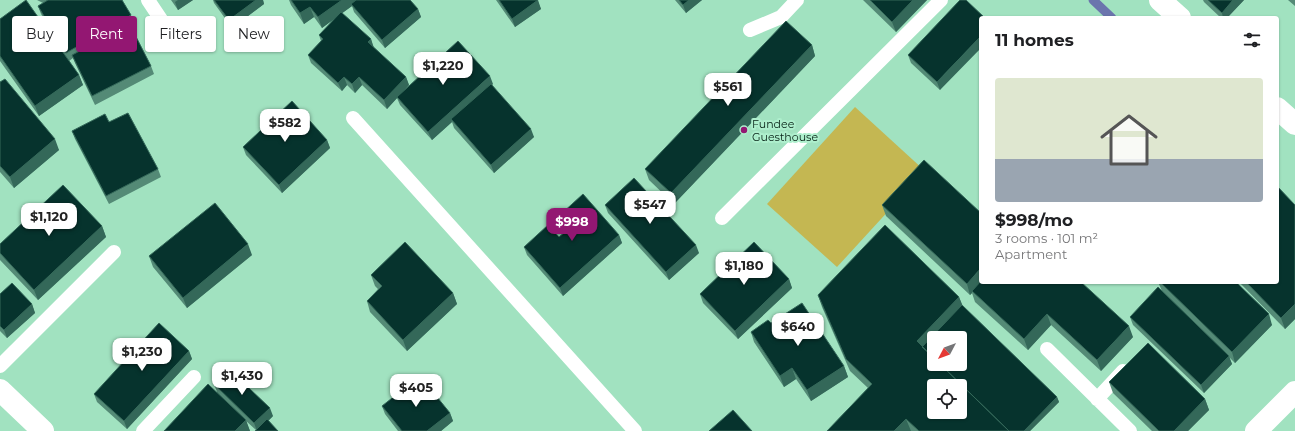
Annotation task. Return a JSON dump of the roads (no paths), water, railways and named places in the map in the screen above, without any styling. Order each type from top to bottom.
[{"type":"street","points":[[1160,0],[1178,16]]},
{"type":"street","points":[[1279,110],[1295,124]]},
{"type":"street","points":[[0,390],[43,431]]},
{"type":"street","points":[[1256,431],[1295,392]]},
{"type":"lane","points":[[148,0],[159,16]]},
{"type":"lane","points":[[750,30],[781,17],[797,0]]},
{"type":"lane","points":[[722,218],[941,0]]},
{"type":"lane","points":[[353,118],[635,431]]},
{"type":"lane","points":[[0,366],[114,252]]},
{"type":"lane","points":[[1047,349],[1130,431]]},
{"type":"lane","points":[[1097,399],[1131,362]]},
{"type":"lane","points":[[143,431],[194,377]]},
{"type":"waterway","points":[[1093,0],[1110,16]]},
{"type":"place","name":"Fundee Guesthouse","points":[[744,130]]}]
